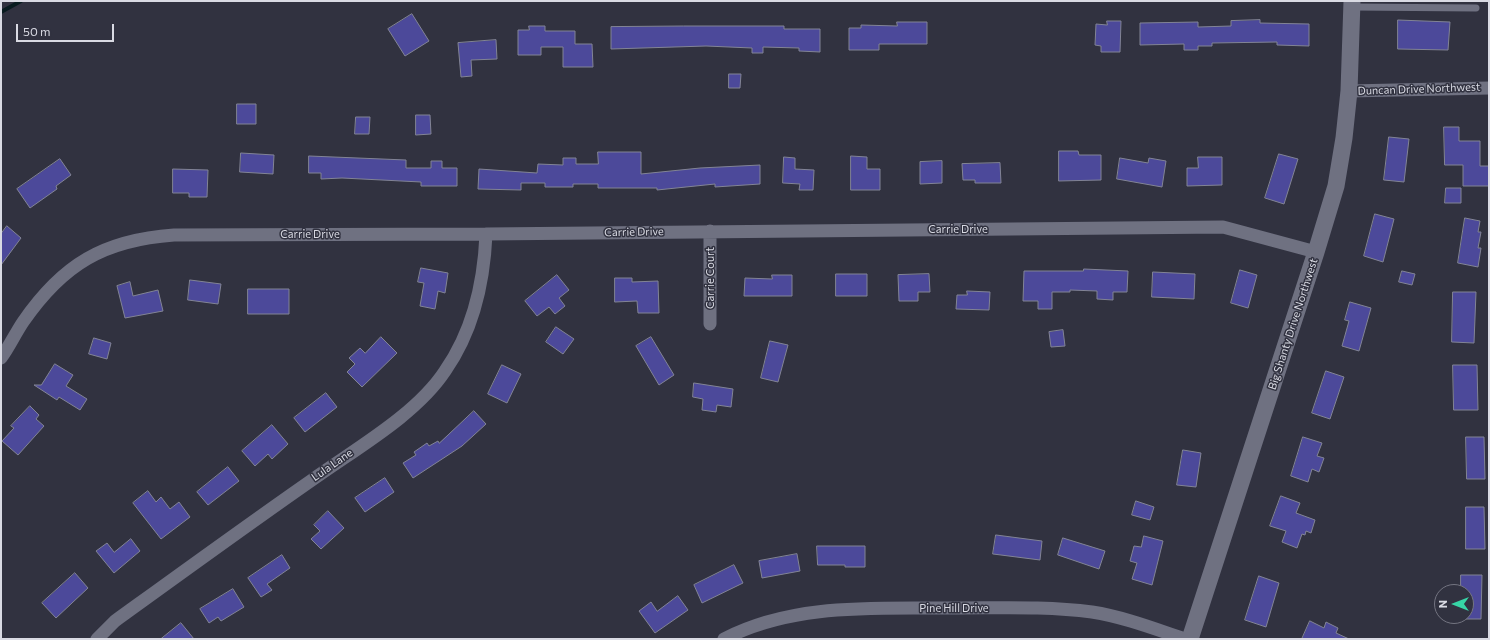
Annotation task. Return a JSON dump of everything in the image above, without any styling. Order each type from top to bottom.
[{"type":"street","name":"Big Shanty Drive Northwest","points":[[1190,639],[1316,252],[1336,186],[1344,138],[1349,91],[1352,4]]},
{"type":"street","name":"Duncan Drive Northwest","points":[[1349,91],[1489,88]]},
{"type":"street","name":"Carrie Drive","points":[[1,358],[32,311],[65,273],[97,253],[118,244],[147,237],[174,235],[486,234],[1223,227],[1316,252]]},
{"type":"street","name":"Carrie Court","points":[[710,231],[710,324]]},
{"type":"street","name":"Lula Lane","points":[[97,639],[115,621],[380,432],[425,395],[445,372],[464,339],[479,292],[484,270],[486,234]]},
{"type":"street","name":"Pine Hill Drive","points":[[724,639],[757,625],[826,610],[857,608],[1004,608],[1062,609],[1093,612],[1132,622],[1185,639]]},
{"type":"lane","points":[[1352,4],[1476,8]]},
{"type":"building","points":[[412,14],[429,41],[405,56],[388,29]]},
{"type":"building","points":[[1260,20],[1260,23],[1309,24],[1309,46],[1277,45],[1277,42],[1212,43],[1212,46],[1198,46],[1198,50],[1184,50],[1184,44],[1140,45],[1140,23],[1198,22],[1198,27],[1231,26],[1231,21]]},
{"type":"building","points":[[1398,20],[1450,22],[1448,50],[1398,49]]},
{"type":"building","points":[[1107,21],[1121,21],[1120,52],[1101,52],[1101,46],[1095,45],[1096,24],[1107,25]]},
{"type":"building","points":[[897,22],[927,22],[927,44],[879,44],[879,50],[849,50],[849,28],[861,28],[861,25],[897,26]]},
{"type":"building","points":[[529,26],[545,26],[545,31],[575,31],[575,44],[592,44],[593,67],[563,67],[563,47],[541,47],[541,55],[518,55],[518,30],[529,30]]},
{"type":"building","points":[[784,26],[784,29],[820,29],[820,52],[799,51],[799,48],[763,47],[763,53],[752,53],[752,48],[706,46],[611,49],[611,27]]},
{"type":"building","points":[[496,40],[497,59],[471,60],[472,76],[461,77],[458,43]]},
{"type":"building","points":[[729,74],[741,74],[740,88],[729,88]]},
{"type":"building","points":[[237,104],[256,104],[256,124],[237,124]]},
{"type":"building","points":[[416,115],[430,115],[431,134],[416,135]]},
{"type":"building","points":[[356,117],[370,117],[369,134],[355,134]]},
{"type":"building","points":[[1444,127],[1459,127],[1459,141],[1480,141],[1480,166],[1489,166],[1489,186],[1463,186],[1463,165],[1445,165]]},
{"type":"building","points":[[1389,137],[1409,139],[1404,182],[1384,180]]},
{"type":"building","points":[[1059,151],[1078,151],[1079,155],[1101,155],[1101,180],[1059,181]]},
{"type":"building","points":[[598,152],[641,152],[641,174],[700,168],[760,165],[760,184],[715,187],[715,184],[657,190],[657,188],[598,188],[598,184],[573,184],[573,187],[545,187],[545,183],[521,183],[521,190],[478,189],[479,169],[537,173],[538,164],[563,165],[563,158],[576,158],[576,164],[598,164]]},
{"type":"building","points":[[241,153],[274,155],[273,174],[240,172]]},
{"type":"building","points":[[1279,154],[1298,159],[1284,204],[1265,198]]},
{"type":"building","points":[[309,156],[406,160],[406,168],[431,168],[431,161],[442,161],[442,168],[457,168],[457,186],[421,186],[421,182],[342,178],[321,179],[321,173],[309,173]]},
{"type":"building","points":[[851,156],[867,157],[867,169],[880,169],[880,190],[851,190]]},
{"type":"building","points":[[784,157],[795,158],[795,169],[814,170],[813,190],[799,190],[800,184],[783,183]]},
{"type":"building","points":[[1198,157],[1222,157],[1222,185],[1187,186],[1187,168],[1198,168]]},
{"type":"building","points":[[1120,158],[1148,163],[1149,158],[1166,161],[1162,187],[1117,179]]},
{"type":"building","points":[[60,159],[71,175],[56,186],[57,189],[30,208],[17,189]]},
{"type":"building","points":[[942,161],[942,183],[920,184],[920,162]]},
{"type":"building","points":[[1000,163],[1001,183],[975,183],[975,180],[963,180],[962,164]]},
{"type":"building","points":[[173,169],[208,170],[207,197],[189,197],[189,193],[173,193]]},
{"type":"building","points":[[1446,188],[1461,188],[1461,203],[1445,203]]},
{"type":"building","points":[[1375,214],[1394,219],[1383,262],[1364,256]]},
{"type":"building","points":[[1465,218],[1480,221],[1478,232],[1481,232],[1478,248],[1481,248],[1478,267],[1458,263]]},
{"type":"building","points":[[7,226],[21,238],[1,265],[1,234]]},
{"type":"building","points":[[421,268],[448,273],[445,293],[438,291],[435,309],[420,306],[424,283],[418,282]]},
{"type":"building","points":[[1084,269],[1128,271],[1127,292],[1113,292],[1113,300],[1097,299],[1097,291],[1070,290],[1070,292],[1052,292],[1052,309],[1038,309],[1038,301],[1023,301],[1024,271],[1083,271]]},
{"type":"building","points":[[1240,270],[1257,275],[1248,308],[1231,303]]},
{"type":"building","points":[[1402,271],[1415,274],[1412,285],[1399,282]]},
{"type":"building","points":[[1153,272],[1195,274],[1194,299],[1152,297]]},
{"type":"building","points":[[836,274],[867,274],[867,296],[836,296]]},
{"type":"building","points":[[929,274],[930,292],[918,292],[918,301],[899,301],[898,275]]},
{"type":"building","points":[[557,275],[569,290],[559,298],[565,306],[555,314],[549,307],[537,316],[525,301]]},
{"type":"building","points":[[772,275],[792,275],[792,296],[744,296],[745,278],[772,279]]},
{"type":"building","points":[[615,278],[632,278],[632,282],[658,281],[659,313],[638,313],[637,301],[615,302]]},
{"type":"building","points":[[190,280],[221,284],[218,304],[188,300]]},
{"type":"building","points":[[130,282],[133,296],[158,290],[163,311],[125,318],[117,286]]},
{"type":"building","points":[[248,289],[289,289],[289,314],[248,314]]},
{"type":"building","points":[[967,291],[990,292],[989,310],[956,309],[957,295],[967,295]]},
{"type":"building","points":[[1453,292],[1476,292],[1474,343],[1452,342]]},
{"type":"building","points":[[1350,302],[1371,308],[1359,351],[1342,346],[1349,321],[1345,320]]},
{"type":"building","points":[[556,327],[574,339],[563,354],[546,342]]},
{"type":"building","points":[[1063,330],[1065,346],[1051,347],[1049,332]]},
{"type":"building","points":[[381,337],[397,353],[362,387],[347,372],[355,364],[349,358],[360,348],[365,353]]},
{"type":"building","points":[[651,337],[674,375],[659,385],[636,346]]},
{"type":"building","points":[[94,338],[111,343],[107,359],[89,354]]},
{"type":"building","points":[[770,341],[788,345],[778,382],[761,378]]},
{"type":"building","points":[[55,364],[73,375],[66,386],[87,399],[80,410],[59,397],[57,400],[34,385],[41,385]]},
{"type":"building","points":[[502,365],[521,374],[507,403],[488,394]]},
{"type":"building","points":[[1453,365],[1477,365],[1478,410],[1454,410]]},
{"type":"building","points":[[1326,371],[1344,377],[1330,419],[1312,413]]},
{"type":"building","points":[[694,383],[733,389],[731,407],[717,405],[716,412],[702,410],[703,399],[693,397]]},
{"type":"building","points":[[326,393],[337,407],[305,432],[294,418]]},
{"type":"building","points":[[30,406],[39,415],[36,419],[44,426],[18,455],[2,441],[14,428],[11,426]]},
{"type":"building","points":[[474,411],[486,424],[462,446],[413,478],[403,463],[416,455],[414,452],[427,443],[429,446],[438,441],[439,443]]},
{"type":"building","points":[[272,425],[288,444],[272,459],[268,454],[255,466],[242,451]]},
{"type":"building","points":[[1303,437],[1322,443],[1317,456],[1324,458],[1319,472],[1312,469],[1308,482],[1291,476]]},
{"type":"building","points":[[1466,437],[1484,437],[1485,479],[1467,479]]},
{"type":"building","points":[[1183,450],[1201,453],[1196,487],[1177,485]]},
{"type":"building","points":[[228,467],[239,481],[208,505],[197,492]]},
{"type":"building","points":[[385,478],[394,492],[365,512],[355,498]]},
{"type":"building","points":[[148,491],[156,502],[161,497],[170,509],[179,502],[190,517],[161,539],[133,503]]},
{"type":"building","points":[[1281,496],[1300,503],[1296,513],[1315,520],[1311,533],[1306,531],[1305,535],[1302,534],[1297,548],[1282,542],[1286,531],[1270,526]]},
{"type":"building","points":[[1136,501],[1154,507],[1150,520],[1132,515]]},
{"type":"building","points":[[1466,507],[1484,507],[1485,549],[1466,549]]},
{"type":"building","points":[[328,511],[344,528],[321,549],[311,539],[320,531],[314,525]]},
{"type":"building","points":[[996,535],[1042,541],[1040,560],[993,554]]},
{"type":"building","points":[[1144,536],[1163,541],[1152,585],[1132,579],[1137,563],[1130,561],[1134,546],[1141,547]]},
{"type":"building","points":[[1063,538],[1105,551],[1099,569],[1058,555]]},
{"type":"building","points":[[131,539],[140,551],[114,573],[96,551],[107,543],[114,552]]},
{"type":"building","points":[[817,546],[865,546],[865,567],[818,565]]},
{"type":"building","points":[[797,554],[800,571],[762,578],[759,561]]},
{"type":"building","points":[[282,555],[290,568],[267,584],[272,590],[261,597],[248,578]]},
{"type":"building","points":[[734,565],[743,583],[702,603],[694,585]]},
{"type":"building","points":[[75,573],[88,588],[56,618],[42,603]]},
{"type":"building","points":[[1461,575],[1482,575],[1481,619],[1474,619],[1474,584],[1461,584]]},
{"type":"building","points":[[1259,576],[1279,583],[1266,627],[1245,620]]},
{"type":"building","points":[[233,589],[244,607],[221,621],[218,617],[209,623],[200,609]]},
{"type":"building","points":[[678,596],[688,610],[655,633],[639,611],[651,602],[657,611]]},
{"type":"building","points":[[1310,621],[1324,628],[1326,622],[1338,628],[1336,633],[1349,639],[1302,639]]},
{"type":"building","points":[[181,623],[194,639],[161,639]]},
{"type":"waterway","points":[[1,12],[21,1]]}]
